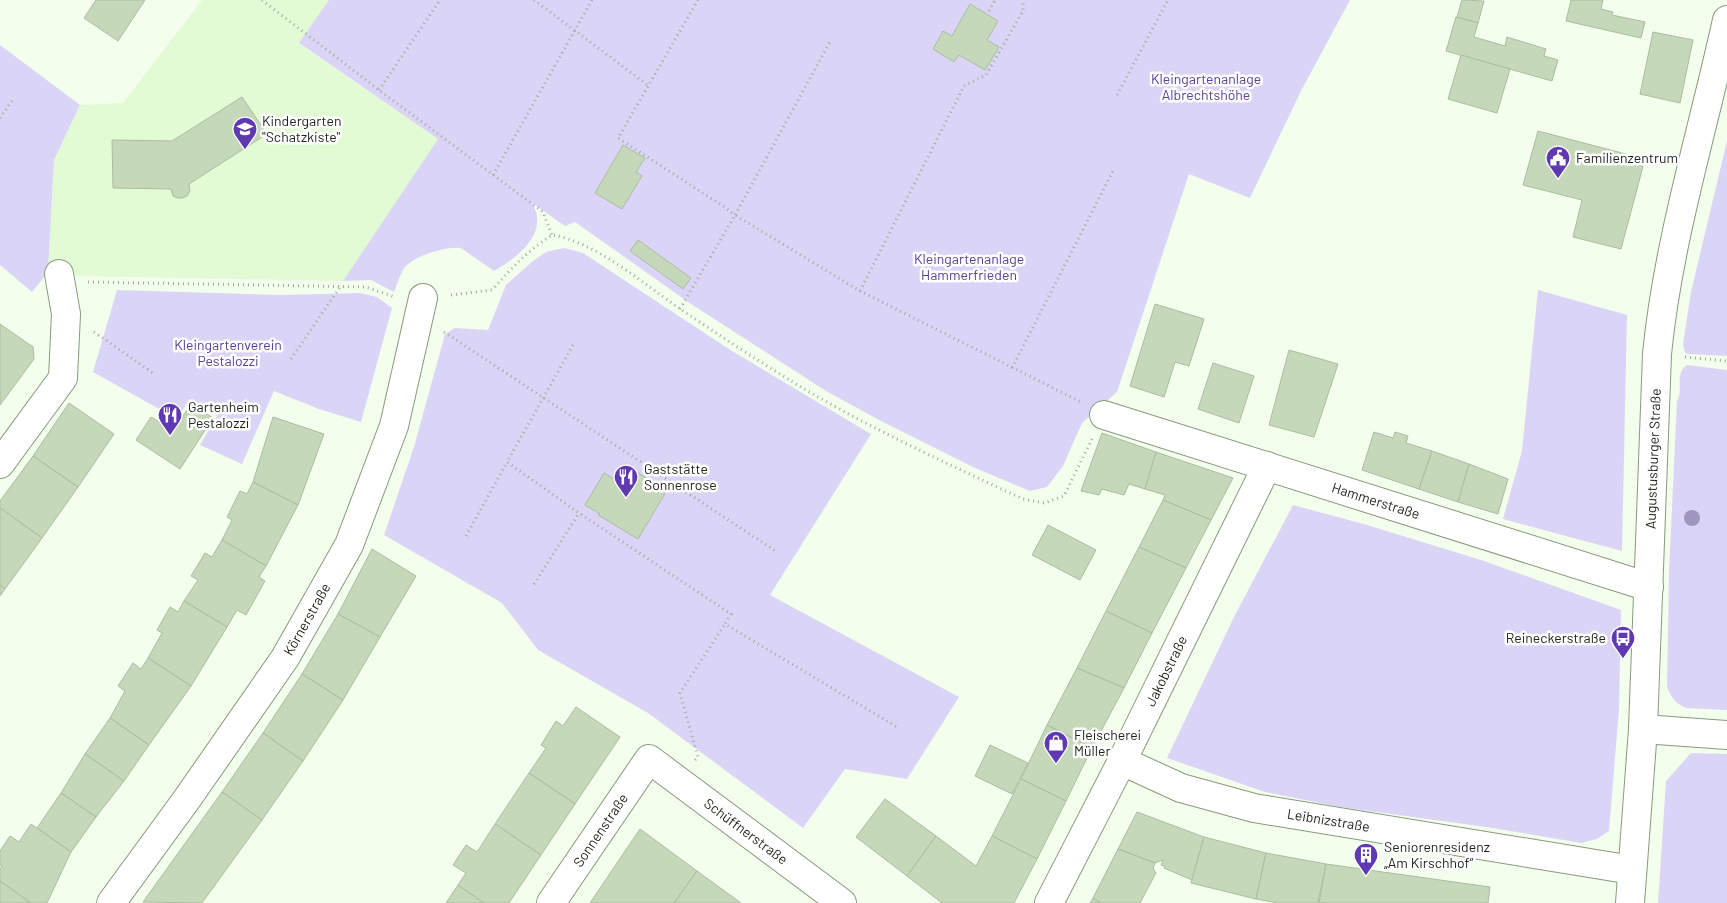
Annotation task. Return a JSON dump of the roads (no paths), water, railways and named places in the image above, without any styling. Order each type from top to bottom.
[{"type":"street","name":"Augustusburger Straße","points":[[1630,903],[1643,730],[1657,354],[1660,323],[1684,202],[1727,20]]},
{"type":"street","points":[[0,464],[63,378],[66,314],[59,277]]},
{"type":"street","name":"Körnerstraße","points":[[111,903],[187,799],[285,658],[349,545],[394,426],[423,298]]},
{"type":"street","name":"Hammerstraße","points":[[1104,415],[1649,587]]},
{"type":"street","name":"Jakobstraße","points":[[1050,903],[1267,466]]},
{"type":"street","points":[[1643,730],[1727,735]]},
{"type":"street","name":"Sonnenstraße","points":[[551,903],[649,758]]},
{"type":"street","name":"Schüffnerstraße","points":[[649,758],[842,903]]},
{"type":"street","name":"Leibnizstraße","points":[[1122,761],[1181,788],[1254,808],[1632,870]]},
{"type":"place","name":"Kindergarten \"Schatzkiste\"","points":[[245,150]]},
{"type":"place","name":"Familienzentrum","points":[[1558,179]]},
{"type":"place","name":"Gartenheim Pestalozzi","points":[[170,436]]},
{"type":"place","name":"Gaststätte Sonnenrose","points":[[626,498]]},
{"type":"place","name":"Reineckerstraße","points":[[1623,659]]},
{"type":"place","name":"Fleischerei Müller","points":[[1056,764]]},
{"type":"place","name":"Seniorenresidenz „Am Kirschhof“","points":[[1366,876]]},
{"type":"park label","name":"Kleingartenanlage Albrechtshöhe","points":[[1206,88]]},
{"type":"park label","name":"Kleingartenanlage Hammerfrieden","points":[[969,268]]},
{"type":"park label","name":"Kleingartenverein Pestalozzi","points":[[228,354]]}]
